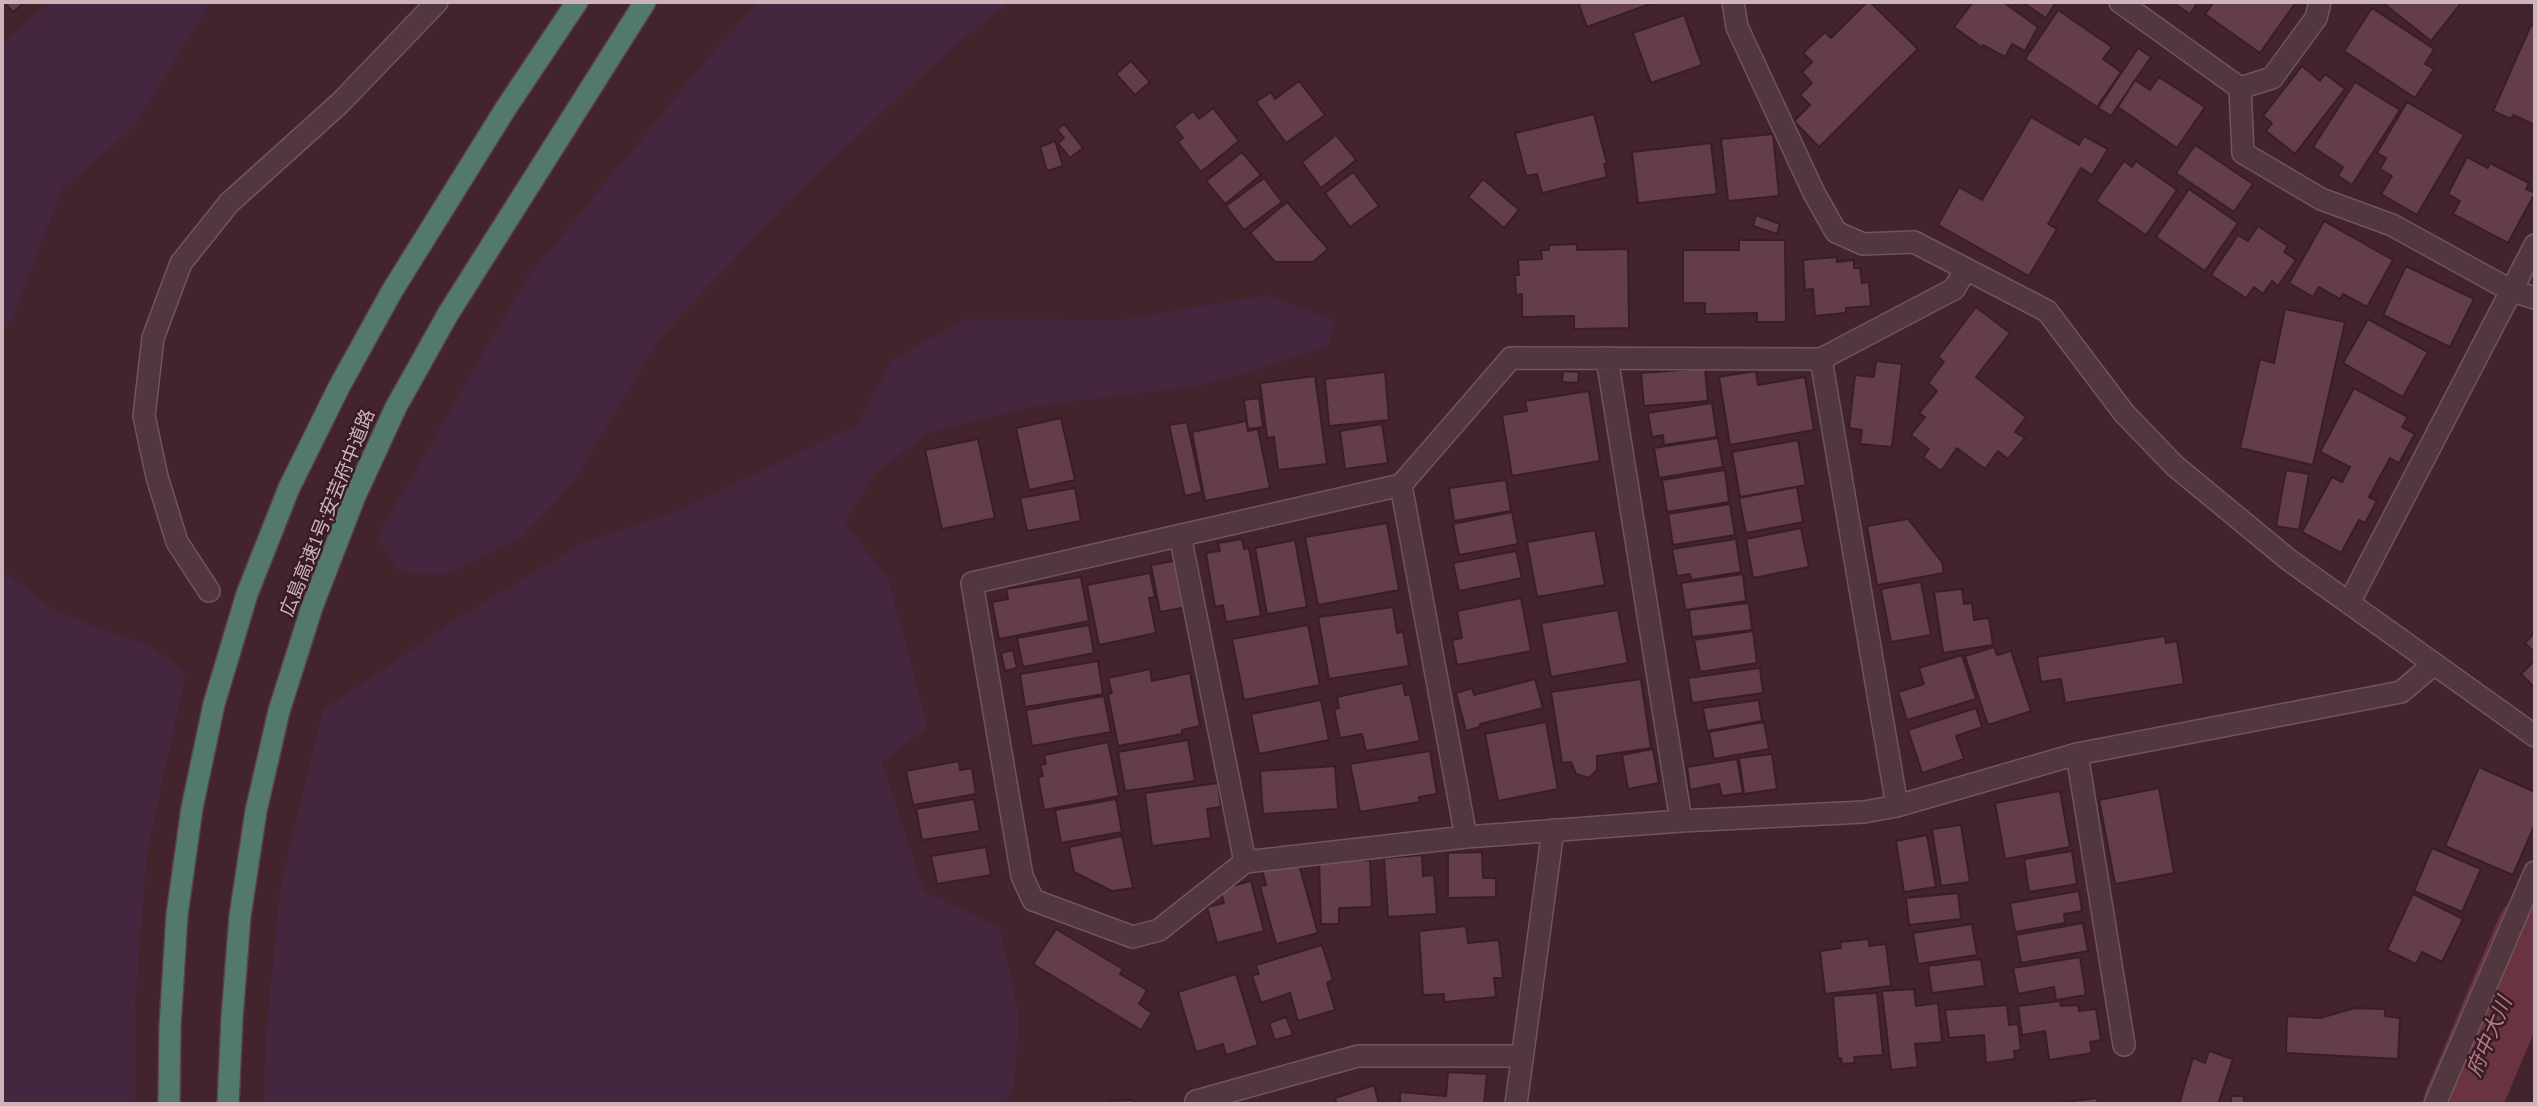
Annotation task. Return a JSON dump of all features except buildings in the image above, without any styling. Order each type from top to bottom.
[{"type":"highway","name":"広島高速1号;安芸府中道路","points":[[169,1104],[170,1026],[177,915],[192,808],[214,704],[247,594],[289,488],[339,387],[392,291],[506,108],[576,2]]},
{"type":"highway","name":"広島高速1号;安芸府中道路","points":[[228,1104],[240,916],[256,811],[279,711],[312,607],[355,496],[396,407],[448,314],[645,2]]},
{"type":"street","points":[[209,591],[177,542],[157,477],[144,416],[153,338],[181,263],[229,203],[340,103],[437,2]]},
{"type":"street","points":[[1733,2],[1737,27],[1814,193],[1836,232],[1863,244],[1914,242],[2047,311],[2124,413],[2175,466],[2288,560],[2535,736]]},
{"type":"street","points":[[2120,2],[2241,88]]},
{"type":"street","points":[[2241,88],[2272,78],[2316,18],[2320,2]]},
{"type":"street","points":[[2241,88],[2243,153],[2321,199],[2392,225],[2511,290],[2535,298]]},
{"type":"street","points":[[2349,603],[2535,245]]},
{"type":"street","points":[[1966,269],[1954,289],[1821,359],[1511,359],[1401,485],[972,583],[1022,876],[1033,900],[1133,936],[1158,930],[1245,862],[1466,836],[1864,812],[1897,806],[2077,754],[2401,692],[2434,664]]},
{"type":"street","points":[[1607,358],[1681,821]]},
{"type":"street","points":[[1821,359],[1897,806]]},
{"type":"street","points":[[1401,485],[1466,836]]},
{"type":"street","points":[[1180,535],[1245,862]]},
{"type":"street","points":[[2077,754],[2124,1045]]},
{"type":"street","points":[[1516,1104],[1553,830]]},
{"type":"street","points":[[2435,1104],[2535,872]]},
{"type":"street","points":[[1196,1104],[1196,1101],[1358,1056],[1522,1056]]},
{"type":"shaded area","points":[[51,2],[211,2],[133,128],[62,189],[13,317],[2,332],[2,42]]},
{"type":"shaded area","points":[[759,2],[1010,2],[955,45],[787,202],[659,340],[573,483],[522,538],[446,575],[398,572],[377,537],[525,281],[716,48]]},
{"type":"shaded area","points":[[1267,295],[1334,320],[1328,347],[1205,385],[1030,407],[928,433],[875,474],[844,523],[888,578],[928,727],[882,762],[924,891],[1000,928],[1019,1014],[1014,1088],[1005,1104],[264,1104],[265,1048],[280,888],[323,710],[453,621],[586,541],[676,511],[857,425],[891,361],[965,319],[1119,320]]},
{"type":"shaded area","points":[[2,566],[4,571],[57,612],[151,647],[186,672],[147,853],[135,1006],[135,1104],[2,1104]]},
{"type":"waterway","name":"府中大川","points":[[2462,1104],[2535,931]]}]
